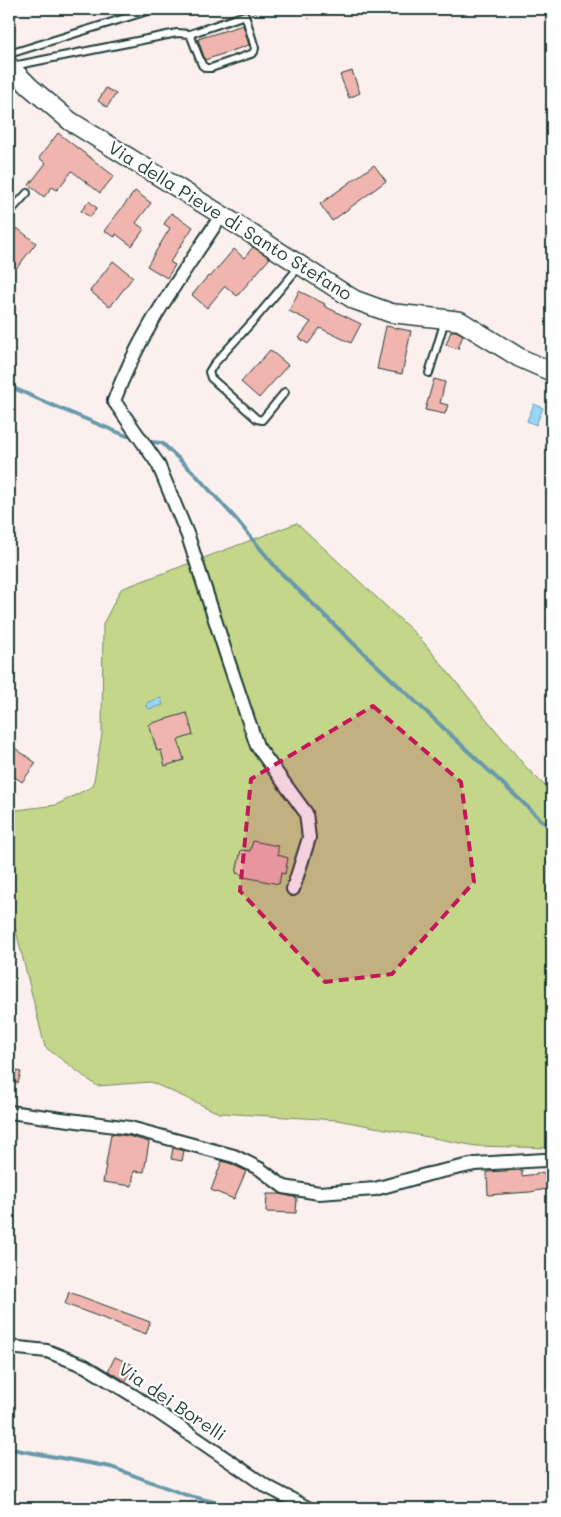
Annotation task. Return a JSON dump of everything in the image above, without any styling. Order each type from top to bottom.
[{"type":"street","name":"Via della Pieve di Santo Stefano","points":[[9,62],[30,87],[70,121],[355,300],[391,313],[460,321],[520,358],[552,372]]},
{"type":"street","points":[[221,216],[156,316],[124,374],[114,401],[158,464],[188,536],[257,746],[306,813],[309,838],[293,889]]},
{"type":"street","points":[[9,1112],[130,1128],[234,1156],[260,1169],[284,1187],[319,1193],[375,1189],[428,1174],[476,1164],[544,1160],[552,1162]]},
{"type":"street","name":"Via dei Borelli","points":[[9,1346],[47,1350],[85,1366],[134,1396],[266,1486],[308,1508]]},
{"type":"lane","points":[[9,62],[154,9]]},
{"type":"lane","points":[[9,62],[177,33],[190,34],[245,15],[255,48],[251,54],[206,68],[202,65],[190,34]]},
{"type":"lane","points":[[9,213],[27,193]]},
{"type":"lane","points":[[285,392],[262,420],[256,419],[211,378],[209,372],[300,266]]},
{"type":"lane","points":[[429,373],[445,319]]},
{"type":"path","points":[[306,9],[310,19]]},
{"type":"highlighted area","points":[[373,706],[461,782],[474,882],[392,974],[325,982],[240,891],[251,779]]},
{"type":"green space","points":[[297,523],[420,638],[525,766],[552,793],[552,1148],[476,1146],[337,1120],[219,1113],[151,1082],[97,1086],[45,1047],[9,903],[9,811],[56,805],[93,786],[102,734],[103,624],[121,589]]},
{"type":"water","points":[[534,404],[543,408],[536,425],[527,421]]},
{"type":"water","points":[[161,698],[163,705],[149,709],[146,706],[148,702]]},
{"type":"building","points":[[243,25],[249,45],[205,60],[198,39]]},
{"type":"building","points":[[352,71],[360,93],[349,98],[340,75]]},
{"type":"building","points":[[106,88],[116,94],[107,107],[98,101]]},
{"type":"building","points":[[58,133],[114,176],[100,193],[72,171],[57,190],[52,187],[44,197],[29,185],[46,163],[39,158]]},
{"type":"building","points":[[374,165],[386,181],[332,221],[320,204]]},
{"type":"building","points":[[135,191],[151,203],[136,223],[144,229],[132,246],[116,234],[115,237],[104,231]]},
{"type":"building","points":[[89,201],[97,208],[90,217],[81,211]]},
{"type":"building","points":[[171,213],[193,227],[170,262],[175,265],[167,278],[147,266],[170,228],[164,224]]},
{"type":"building","points":[[17,228],[36,243],[16,269],[9,263],[9,239]]},
{"type":"building","points":[[253,247],[270,258],[237,296],[225,286],[207,308],[192,295],[234,249],[244,258]]},
{"type":"building","points":[[113,261],[133,277],[110,307],[90,291]]},
{"type":"building","points":[[299,291],[361,324],[351,343],[320,328],[308,344],[299,338],[311,322],[289,311]]},
{"type":"building","points":[[386,326],[411,331],[402,374],[377,369]]},
{"type":"building","points":[[451,331],[456,331],[463,335],[458,349],[446,345]]},
{"type":"building","points":[[270,350],[288,365],[259,398],[241,382]]},
{"type":"building","points":[[434,379],[445,382],[440,403],[448,405],[445,414],[425,410]]},
{"type":"building","points":[[187,713],[193,735],[178,740],[184,760],[165,766],[161,750],[157,751],[149,724]]},
{"type":"building","points":[[9,744],[36,763],[22,782],[9,773]]},
{"type":"building","points":[[253,841],[278,846],[278,855],[288,858],[285,874],[281,873],[279,884],[244,877],[244,875],[236,873],[241,850],[250,851]]},
{"type":"building","points":[[9,1069],[21,1072],[18,1083],[9,1081]]},
{"type":"building","points":[[111,1134],[128,1136],[149,1142],[144,1172],[134,1171],[132,1186],[103,1182]]},
{"type":"building","points":[[173,1148],[184,1151],[182,1161],[171,1159]]},
{"type":"building","points":[[222,1161],[246,1171],[234,1199],[211,1190]]},
{"type":"building","points":[[522,1170],[522,1176],[544,1173],[547,1189],[488,1195],[487,1172]]},
{"type":"building","points":[[267,1194],[280,1194],[297,1198],[296,1213],[266,1212]]},
{"type":"building","points":[[69,1292],[150,1322],[146,1334],[65,1304]]},
{"type":"building","points":[[115,1357],[133,1365],[126,1381],[108,1371]]},
{"type":"waterway","points":[[9,386],[127,436]]},
{"type":"waterway","points":[[150,442],[162,443],[194,473],[236,519],[278,570],[552,830]]},
{"type":"waterway","points":[[9,1460],[11,1449],[111,1467],[186,1495],[238,1508]]}]
